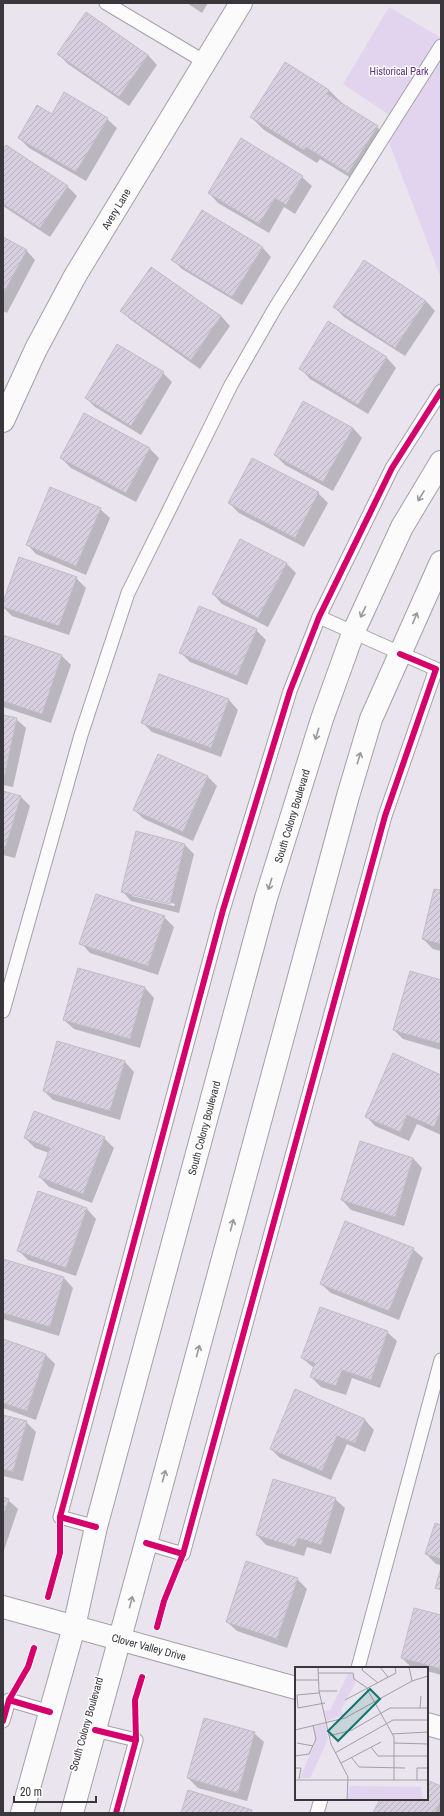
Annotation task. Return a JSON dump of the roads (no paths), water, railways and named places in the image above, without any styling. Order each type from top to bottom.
[{"type":"main road","name":"Avery Lane","points":[[3,421],[36,349],[75,276],[241,3]]},
{"type":"main road","name":"South Colony Boulevard","points":[[22,1813],[74,1627],[96,1527],[266,898],[322,719],[353,633],[402,527],[441,462]]},
{"type":"main road","name":"South Colony Boulevard","points":[[72,1813],[348,796],[371,719],[441,562]]},
{"type":"main road","name":"Clover Valley Drive","points":[[3,1607],[295,1688]]},
{"type":"main road","points":[[428,1724],[441,1728]]},
{"type":"lane","points":[[106,3],[205,62]]},
{"type":"lane","points":[[3,1011],[81,735],[128,593],[231,385],[275,308],[441,46]]},
{"type":"lane","points":[[96,1527],[60,1517],[223,910],[290,691],[319,617],[392,468],[441,391]]},
{"type":"lane","points":[[146,1543],[183,1554],[385,816],[439,670],[319,617]]},
{"type":"lane","points":[[358,1667],[441,1360]]},
{"type":"lane","points":[[3,1721],[9,1700],[50,1712]]},
{"type":"lane","points":[[95,1730],[136,1740],[116,1813]]},
{"type":"lane","points":[[317,1813],[321,1800]]},
{"type":"park label","name":"Historical Park","points":[[399,71]]}]
